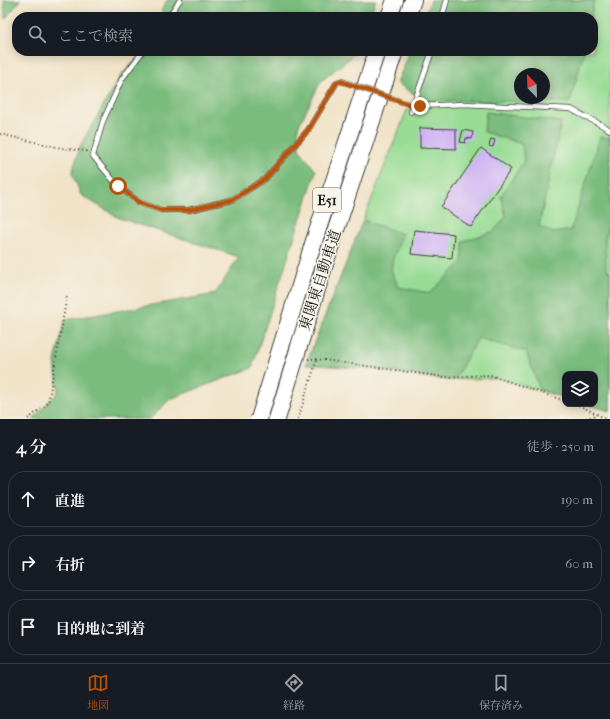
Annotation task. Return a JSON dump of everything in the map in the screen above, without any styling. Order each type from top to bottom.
[{"type":"highway","points":[[391,12],[395,0]]},
{"type":"highway","points":[[409,12],[413,0]]},
{"type":"highway","name":"東関東自動車道","points":[[259,419],[313,244],[375,56]]},
{"type":"highway","name":"東関東自動車道","points":[[276,419],[330,248],[393,56]]},
{"type":"lane","points":[[172,12],[180,0]]},
{"type":"lane","points":[[443,12],[447,0]]},
{"type":"lane","points":[[139,56],[122,80],[103,121],[93,156],[118,186],[140,203],[161,210],[189,210],[232,200],[265,179],[308,130],[337,82],[340,81],[408,104],[420,106],[464,104],[571,109],[583,117],[610,130]]},
{"type":"lane","points":[[411,112],[430,56]]},
{"type":"path","points":[[0,134],[61,148],[94,152]]},
{"type":"path","points":[[28,419],[48,403],[67,296]]},
{"type":"path","points":[[302,360],[317,359],[444,377],[490,376],[562,400]]},
{"type":"path","points":[[298,419],[317,359]]},
{"type":"path","points":[[582,407],[606,419]]},
{"type":"path","points":[[582,419],[598,415]]},
{"type":"green space","points":[[4,0],[21,0],[5,19]]},
{"type":"green space","points":[[167,0],[376,0],[371,12],[162,12]]},
{"type":"green space","points":[[431,0],[594,0],[592,12],[426,12]]},
{"type":"green space","points":[[455,0],[610,0],[610,411],[596,407],[598,407],[598,371],[562,371],[562,397],[498,378],[447,380],[369,369],[306,364],[407,110],[417,114],[436,56],[598,56],[598,12],[451,12]]},
{"type":"green space","points":[[140,56],[352,56],[321,81],[298,127],[299,149],[316,171],[252,368],[170,399],[150,419],[33,419],[58,392],[55,361],[65,320],[215,294],[239,257],[119,218],[81,195],[72,173],[81,144],[121,75]]},
{"type":"green space","points":[[408,56],[583,56],[570,102],[550,102],[550,68],[514,68],[514,101],[423,100],[397,83]]},
{"type":"green space","points":[[486,112],[561,122],[539,226],[553,233],[571,230],[600,137],[610,138],[610,222],[605,238],[606,268],[610,274],[610,411],[596,407],[598,407],[598,371],[562,371],[562,397],[540,390],[526,352],[478,338],[454,380],[369,369],[306,364],[363,220],[403,234],[393,258],[391,269],[398,287],[430,293],[462,262],[463,241],[494,231],[506,217],[501,196],[524,161],[522,144],[484,132]]},
{"type":"building","points":[[420,128],[456,129],[456,149],[420,148]]},
{"type":"building","points":[[463,130],[473,132],[472,139],[466,138],[465,143],[460,142]]},
{"type":"building","points":[[491,139],[495,140],[493,147],[489,146]]},
{"type":"building","points":[[481,148],[511,169],[471,227],[441,207]]},
{"type":"building","points":[[414,230],[454,234],[452,258],[411,254]]},
{"type":"route","points":[[118,186],[140,203],[161,210],[189,210],[232,200],[265,179],[308,130],[337,82],[340,81],[408,104],[420,106]]}]
